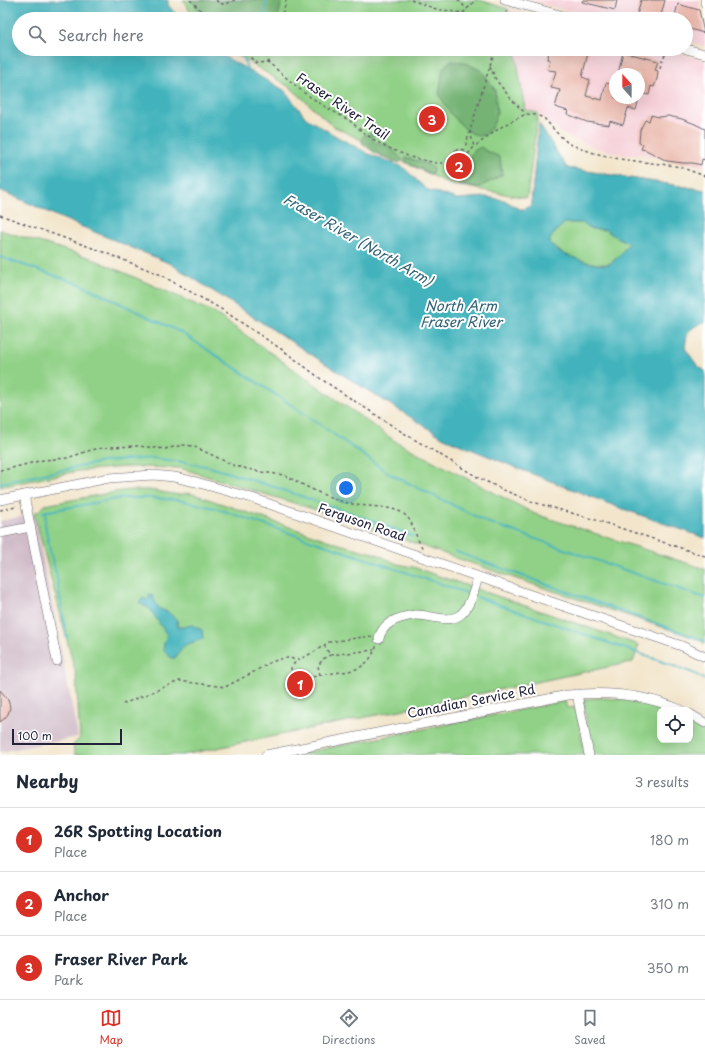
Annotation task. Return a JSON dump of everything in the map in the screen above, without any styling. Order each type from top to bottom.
[{"type":"street","points":[[505,0],[549,12]]},
{"type":"street","points":[[693,51],[705,54]]},
{"type":"street","name":"Ferguson Road","points":[[0,500],[109,478],[153,475],[174,477],[252,498],[675,644],[705,657]]},
{"type":"street","points":[[24,495],[58,661]]},
{"type":"street","points":[[0,533],[30,527]]},
{"type":"street","points":[[379,639],[383,629],[388,624],[402,617],[414,615],[448,619],[456,618],[464,612],[468,606],[478,577]]},
{"type":"street","name":"Canadian Service Rd","points":[[266,755],[577,694],[610,693],[637,696],[673,707]]},
{"type":"street","points":[[577,694],[589,755]]},
{"type":"street","points":[[693,716],[705,723]]},
{"type":"path","points":[[190,0],[203,12]]},
{"type":"path","points":[[216,0],[220,4],[235,0]]},
{"type":"path","points":[[283,12],[286,0]]},
{"type":"path","points":[[411,0],[436,10],[454,12]]},
{"type":"path","points":[[458,0],[467,9]]},
{"type":"path","points":[[464,12],[476,0]]},
{"type":"path","points":[[249,56],[256,63],[268,62],[267,56]]},
{"type":"path","points":[[454,152],[453,155],[462,157],[493,56]]},
{"type":"path","points":[[660,68],[664,56]]},
{"type":"path","name":"Fraser River Trail","points":[[268,62],[302,92],[350,121],[382,145],[410,157],[436,163],[451,162],[468,154],[474,147],[504,125],[526,114]]},
{"type":"path","points":[[490,66],[496,80],[512,100],[526,114],[536,114],[544,118],[569,144],[594,153],[618,159],[680,167],[705,176]]},
{"type":"path","points":[[470,131],[474,147]]},
{"type":"path","points":[[451,162],[454,152],[460,149],[464,150]]},
{"type":"path","points":[[0,215],[98,250],[159,274],[221,309],[284,351],[321,379],[402,432],[479,478],[534,502],[596,520],[705,556]]},
{"type":"path","points":[[0,470],[43,460],[67,458],[91,450],[109,447],[143,446],[165,449],[186,445],[199,449],[235,466],[261,472],[284,475],[332,498],[357,505],[377,507],[400,512],[404,514],[412,523],[420,543]]},
{"type":"path","points":[[0,510],[16,507],[16,505]]},
{"type":"path","points":[[370,636],[379,639],[368,661],[359,668],[350,671],[320,675],[293,682],[291,668],[296,661],[329,642],[370,636]]},
{"type":"path","points":[[324,645],[330,655]]},
{"type":"path","points":[[320,675],[318,666],[323,659],[330,655],[374,650]]},
{"type":"path","points":[[123,704],[179,682],[225,687],[272,662],[284,658],[292,658],[296,661]]},
{"type":"shaded area","points":[[698,0],[705,30],[705,46],[693,43],[693,12],[573,12],[531,1]]},
{"type":"shaded area","points":[[508,9],[520,12],[508,12]]},
{"type":"shaded area","points":[[516,56],[690,56],[705,60],[705,167],[639,154],[624,155],[596,148],[561,133],[538,113],[525,110]]},
{"type":"shaded area","points":[[34,514],[78,737],[0,752],[0,521]]},
{"type":"green space","points":[[183,0],[480,0],[508,9],[508,12],[191,12]]},
{"type":"green space","points":[[192,0],[282,0],[279,12],[200,12]]},
{"type":"green space","points":[[239,56],[516,56],[525,110],[538,113],[527,198],[449,184],[333,126],[291,88]]},
{"type":"green space","points":[[450,61],[464,62],[482,71],[495,90],[497,115],[492,127],[485,135],[477,136],[465,129],[450,113],[439,94],[443,68]]},
{"type":"green space","points":[[539,124],[567,168],[705,190],[609,264],[585,262],[569,256],[555,248],[538,225],[529,207],[531,204]]},
{"type":"green space","points":[[371,133],[373,135],[373,140],[376,143],[388,145],[403,160],[399,163],[375,153],[362,143],[363,136]]},
{"type":"green space","points":[[481,147],[486,151],[500,157],[502,175],[478,188],[462,185],[448,178],[448,167],[459,168],[475,150]]},
{"type":"green space","points":[[405,157],[427,164],[433,168],[432,174],[407,163]]},
{"type":"green space","points":[[0,230],[91,258],[213,312],[395,441],[535,514],[705,569],[705,644],[698,639],[514,578],[339,517],[180,468],[127,467],[78,471],[0,487]]},
{"type":"green space","points":[[132,490],[150,490],[179,495],[189,493],[339,544],[377,554],[397,564],[413,567],[639,645],[633,662],[183,755],[75,755],[73,745],[80,738],[76,675],[34,513],[45,505]]},
{"type":"green space","points":[[584,699],[619,699],[635,701],[657,707],[657,743],[693,743],[693,722],[705,729],[705,755],[592,755]]},
{"type":"green space","points":[[565,701],[567,708],[574,707],[578,718],[585,755],[293,755]]},
{"type":"water","name":"North Arm Fraser River","points":[[0,0],[168,0],[168,5],[174,12],[12,12],[12,56],[223,56],[284,90],[306,118],[369,154],[403,167],[426,189],[457,199],[486,197],[504,200],[519,209],[528,207],[531,204],[539,124],[567,168],[705,190],[705,322],[690,330],[685,348],[697,365],[705,371],[705,538],[615,506],[444,438],[171,264],[61,218],[0,190]],"holes":[[[565,223],[583,223],[591,229],[606,230],[614,236],[629,243],[620,255],[609,264],[605,265],[591,263],[568,256],[558,251],[549,242],[554,233]]]},
{"type":"water","points":[[151,594],[160,609],[168,612],[177,620],[178,627],[192,625],[202,630],[203,639],[185,645],[175,658],[171,658],[163,650],[167,635],[152,612],[147,607],[139,603],[143,598],[148,600],[150,598],[148,595]]},
{"type":"building","points":[[583,0],[617,0],[615,10],[582,2]]},
{"type":"building","points":[[641,0],[665,0],[662,12],[638,12]]},
{"type":"building","points":[[678,4],[699,10],[704,33],[693,30],[693,12],[676,12]]},
{"type":"building","points":[[548,56],[587,56],[582,77],[590,80],[586,96],[602,100],[606,83],[609,84],[609,104],[638,104],[636,110],[628,108],[623,125],[610,121],[609,125],[587,122],[567,114],[568,111],[555,107],[560,90],[551,88],[556,71],[548,70],[550,60],[547,59]]},
{"type":"building","points":[[622,56],[639,56],[658,61],[655,70],[658,71],[657,79],[654,87],[651,86],[649,95],[645,94],[645,68],[619,68]]},
{"type":"building","points":[[651,115],[682,119],[705,129],[705,160],[702,159],[701,165],[667,161],[641,149],[643,144],[639,143],[640,130],[645,120],[649,121]]},
{"type":"building","points":[[0,690],[7,698],[10,708],[8,714],[0,722]]},
{"type":"waterway","points":[[265,12],[266,0]]},
{"type":"waterway","points":[[243,56],[247,69]]},
{"type":"waterway","points":[[0,257],[82,285],[182,333],[308,416],[390,474],[487,522],[705,598]]},
{"type":"waterway","points":[[0,483],[102,462],[153,458],[210,467],[354,514],[413,536]]},
{"type":"waterway","points":[[43,512],[122,498],[178,500],[215,508],[467,593]]},
{"type":"waterway","points":[[46,511],[45,524],[56,573],[67,639]]},
{"type":"waterway","points":[[456,552],[705,641]]},
{"type":"waterway","points":[[477,597],[652,658],[693,673],[705,680]]},
{"type":"place","name":"Fraser River Park","points":[[432,119]]},
{"type":"place","name":"Anchor","points":[[459,166]]},
{"type":"place","name":"26R Spotting Location","points":[[300,684]]},
{"type":"water label","name":"Fraser River (North Arm)","points":[[358,240]]}]
